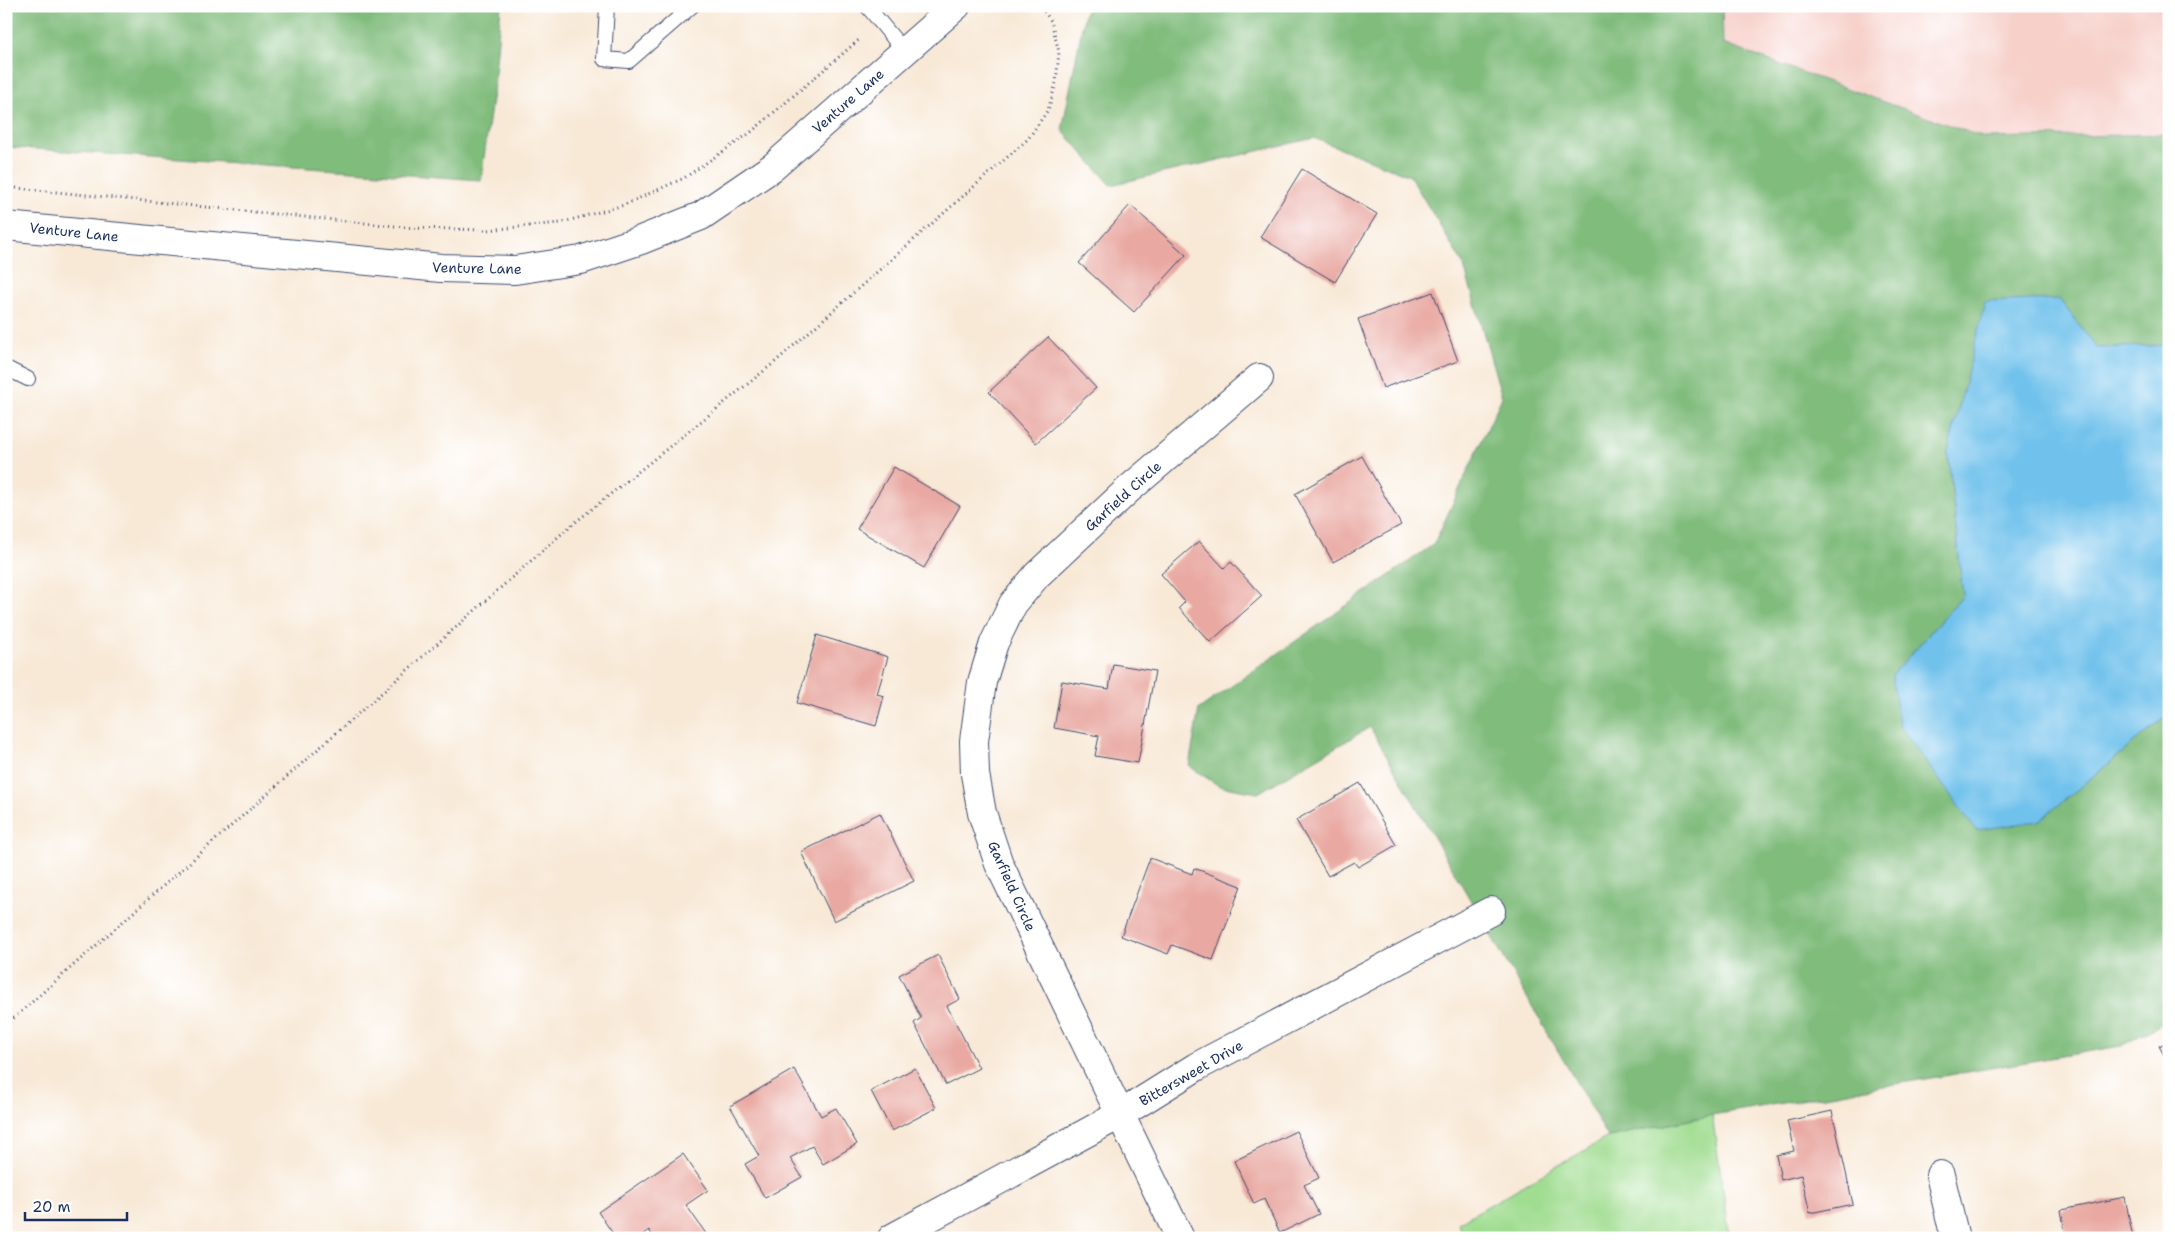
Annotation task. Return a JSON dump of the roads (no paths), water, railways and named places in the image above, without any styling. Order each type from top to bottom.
[{"type":"street","name":"Venture Lane","points":[[6,226],[441,268],[515,270],[581,260],[641,240],[701,216],[773,167],[956,6]]},
{"type":"street","name":"Garfield Circle","points":[[1180,1238],[999,864],[982,813],[975,774],[974,741],[982,682],[994,643],[1013,604],[1037,575],[1129,489],[1259,378]]},
{"type":"street","name":"Bittersweet Drive","points":[[892,1238],[1121,1114],[1196,1066],[1491,911]]},
{"type":"street","points":[[1940,1175],[1955,1238]]},
{"type":"lane","points":[[607,6],[604,59],[629,61],[692,6]]},
{"type":"lane","points":[[867,6],[904,51]]},
{"type":"lane","points":[[6,368],[28,379]]},
{"type":"water","points":[[2059,299],[2097,348],[2169,345],[2169,714],[2039,821],[1976,830],[1899,725],[1892,675],[1963,596],[1948,451],[1985,302]]}]
